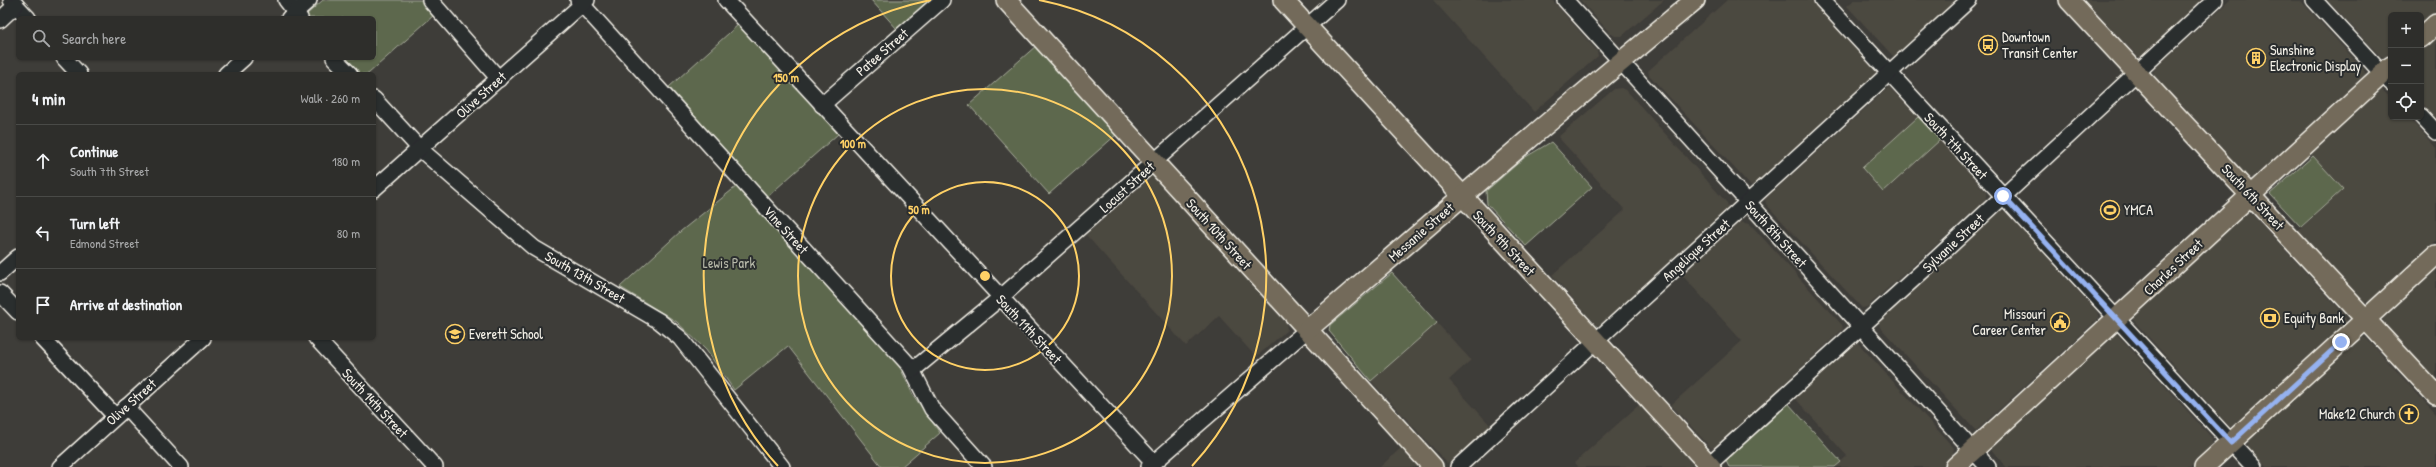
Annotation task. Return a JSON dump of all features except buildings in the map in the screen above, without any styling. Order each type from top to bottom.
[{"type":"main road","name":"South 10th Street","points":[[1006,0],[1433,467]]},
{"type":"main road","name":"South 9th Street","points":[[1283,0],[1709,466]]},
{"type":"main road","name":"Messanie Street","points":[[1307,330],[1462,196],[1695,0]]},
{"type":"main road","name":"South 6th Street","points":[[2069,0],[2436,395]]},
{"type":"main road","points":[[2424,35],[2436,24]]},
{"type":"main road","name":"Charles Street","points":[[1955,467],[2251,195],[2388,74]]},
{"type":"main road","points":[[2204,467],[2436,255]]},
{"type":"street","points":[[286,0],[295,16],[309,0]]},
{"type":"street","points":[[430,0],[499,79]]},
{"type":"street","name":"South 11th Street","points":[[726,0],[1000,298],[1151,465]]},
{"type":"street","name":"Patee Street","points":[[822,105],[942,0]]},
{"type":"street","name":"Locust Street","points":[[913,370],[1000,298],[1337,0]]},
{"type":"street","name":"South 8th Street","points":[[1565,0],[1860,328],[1988,467]]},
{"type":"street","name":"South 7th Street","points":[[1822,0],[2254,467]]},
{"type":"street","name":"Angelique Street","points":[[1458,467],[1969,0]]},
{"type":"street","name":"Sylvanie Street","points":[[1709,466],[2215,0]]},
{"type":"street","points":[[2314,0],[2388,74]]},
{"type":"street","points":[[0,20],[14,2],[26,16]]},
{"type":"street","name":"Olive Street","points":[[376,187],[499,79],[583,2]]},
{"type":"street","name":"Vine Street","points":[[583,2],[913,370],[932,409],[984,467]]},
{"type":"street","points":[[66,60],[77,72]]},
{"type":"street","points":[[228,72],[242,60]]},
{"type":"street","points":[[336,60],[348,72]]},
{"type":"street","name":"South 13th Street","points":[[376,101],[420,149],[534,248],[659,322],[680,338],[782,467]]},
{"type":"street","points":[[2424,119],[2436,132]]},
{"type":"street","points":[[0,273],[16,259]]},
{"type":"street","points":[[0,293],[16,310]]},
{"type":"street","name":"Messanie Street","points":[[1151,465],[1307,330]]},
{"type":"street","points":[[44,340],[181,467]]},
{"type":"street","name":"Olive Street","points":[[60,467],[202,340]]},
{"type":"street","name":"South 14th Street","points":[[318,340],[427,464]]},
{"type":"shaded area","points":[[1433,0],[1552,0],[1597,51],[1598,56],[1534,112]]},
{"type":"shaded area","points":[[1580,0],[1664,0],[1622,36],[1615,36],[1610,33]]},
{"type":"shaded area","points":[[1727,0],[1812,0],[1876,72],[1874,78],[1756,184],[1750,185],[1649,75],[1648,71]]},
{"type":"shaded area","points":[[1854,0],[1957,0],[1898,55],[1893,56],[1847,6]]},
{"type":"shaded area","points":[[2084,0],[2205,0],[2143,56],[2138,57]]},
{"type":"shaded area","points":[[2230,0],[2300,0],[2364,70],[2366,75],[2363,82],[2250,180],[2154,77],[2153,72],[2156,67]]},
{"type":"shaded area","points":[[2327,0],[2436,0],[2436,12],[2424,22],[2424,12],[2388,12],[2388,54],[2385,57],[2381,57]]},
{"type":"shaded area","points":[[2436,37],[2436,119],[2424,106],[2424,48]]},
{"type":"shaded area","points":[[1889,87],[1918,117],[1862,169],[1883,192],[1940,140],[1986,192],[1986,197],[1983,203],[1867,307],[1862,308],[1766,204],[1765,199]]},
{"type":"shaded area","points":[[1621,88],[1627,91],[1727,203],[1728,208],[1722,216],[1602,325],[1596,325],[1552,275],[1625,210],[1558,137],[1614,89]]},
{"type":"shaded area","points":[[2381,89],[2388,95],[2388,120],[2411,120],[2436,148],[2436,241],[2370,301],[2364,302],[2360,300],[2297,232],[2343,189],[2309,152]]},
{"type":"shaded area","points":[[1152,176],[1157,178],[1286,320],[1287,330],[1256,357],[1219,316],[1186,346],[1086,235]]},
{"type":"shaded area","points":[[2002,210],[2010,216],[2097,312],[2099,318],[1976,431],[1880,327],[1879,322],[1881,318]]},
{"type":"shaded area","points":[[2246,211],[2254,216],[2344,314],[2347,322],[2230,427],[2133,320],[2132,315]]},
{"type":"shaded area","points":[[1740,222],[1750,224],[1842,325],[1843,329],[1716,447],[1711,448],[1671,405],[1742,341],[1682,275]]},
{"type":"shaded area","points":[[2436,268],[2436,384],[2382,322],[2384,316]]},
{"type":"shaded area","points":[[1437,323],[1471,360],[1449,380],[1491,426],[1451,462],[1447,463],[1371,381]]},
{"type":"shaded area","points":[[2113,333],[2118,335],[2213,439],[2212,448],[2191,467],[2006,467],[1990,448]]},
{"type":"shaded area","points":[[2360,337],[2366,338],[2371,343],[2436,414],[2436,467],[2266,467],[2258,458],[2253,457],[2246,449],[2250,438],[2306,387],[2307,383],[2317,373],[2322,373]]},
{"type":"shaded area","points":[[1858,343],[1954,448],[1952,458],[1942,467],[1835,467],[1847,456],[1794,397],[1852,345]]},
{"type":"shaded area","points":[[1641,403],[1692,460],[1693,467],[1578,467],[1574,463]]},
{"type":"shaded area","points":[[1402,447],[1420,467],[1380,467]]},
{"type":"green space","points":[[323,0],[421,0],[434,15],[370,72],[358,72],[347,60],[376,60],[376,16],[305,16]]},
{"type":"green space","points":[[871,0],[931,0],[897,29]]},
{"type":"green space","points":[[739,24],[838,134],[767,197],[669,87]]},
{"type":"green space","points":[[1037,45],[1117,134],[1049,194],[969,105]]},
{"type":"green space","points":[[1918,117],[1940,140],[1883,192],[1862,168]]},
{"type":"green space","points":[[1551,142],[1592,187],[1526,246],[1487,204],[1486,191],[1524,158]]},
{"type":"green space","points":[[2313,156],[2343,189],[2301,227],[2270,194]]},
{"type":"green space","name":"Lewis Park","points":[[737,186],[898,363],[913,395],[940,433],[901,467],[882,467],[788,346],[734,390],[706,350],[677,322],[620,287],[681,231]]},
{"type":"green space","points":[[1392,273],[1437,323],[1371,381],[1329,331],[1330,325]]},
{"type":"green space","points":[[1788,403],[1841,462],[1835,467],[1729,467],[1726,461]]},
{"type":"place","name":"Downtown Transit Center","points":[[1988,45]]},
{"type":"place","name":"Sunshine Electronic Display","points":[[2256,58]]},
{"type":"place","name":"YMCA","points":[[2110,210]]},
{"type":"place","name":"Equity Bank","points":[[2270,318]]},
{"type":"place","name":"Missouri Career Center","points":[[2060,322]]},
{"type":"place","name":"Everett School","points":[[455,334]]},
{"type":"place","name":"Make12 Church","points":[[2409,414]]},
{"type":"route","points":[[2003,196],[2231,443],[2341,342]]}]
